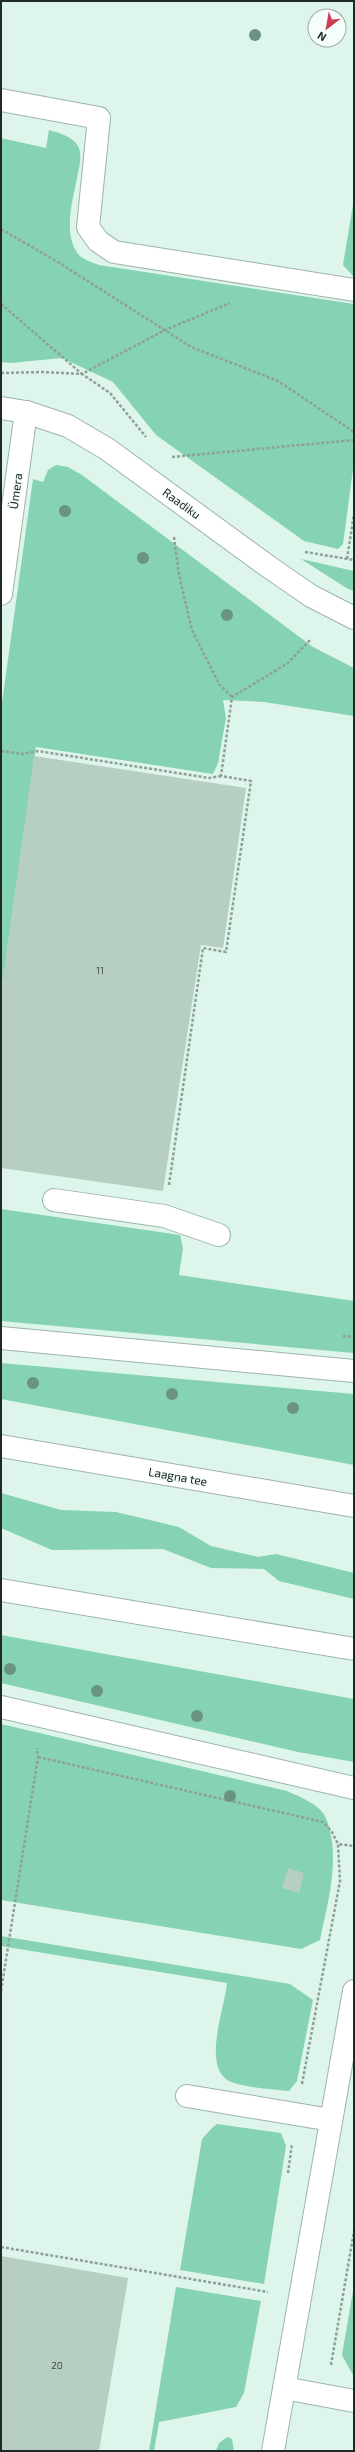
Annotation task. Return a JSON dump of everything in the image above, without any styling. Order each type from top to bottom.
[{"type":"street","points":[[1,100],[99,118],[88,227],[98,242],[114,252],[354,290]]},
{"type":"street","name":"Raadiku","points":[[1,408],[26,412],[68,426],[107,449],[311,596],[354,618]]},
{"type":"street","name":"Ümera","points":[[1,594],[26,412]]},
{"type":"street","points":[[54,1200],[164,1216],[218,1235]]},
{"type":"street","points":[[1,1338],[354,1371]]},
{"type":"street","name":"Laagna tee","points":[[1,1446],[354,1506]]},
{"type":"street","points":[[1,1590],[354,1649]]},
{"type":"street","points":[[1,1707],[354,1788]]},
{"type":"street","points":[[273,2451],[354,1991]]},
{"type":"street","points":[[187,2096],[331,2120]]},
{"type":"street","points":[[284,2388],[354,2400]]},
{"type":"path","points":[[1,228],[191,347],[278,381],[354,432]]},
{"type":"path","points":[[1,304],[82,374],[166,330],[236,300]]},
{"type":"path","points":[[172,457],[354,440]]},
{"type":"path","points":[[354,514],[347,559],[354,560]]},
{"type":"path","points":[[173,535],[178,575],[192,630],[219,684],[232,697]]},
{"type":"path","points":[[232,697],[288,663],[311,639]]},
{"type":"path","points":[[221,776],[232,697]]},
{"type":"path","points":[[1,751],[23,754],[38,752],[209,778],[221,776],[251,781],[226,952],[203,948],[164,1216]]},
{"type":"path","points":[[1,1991],[38,1757],[36,1742]]},
{"type":"path","points":[[38,1757],[323,1822],[332,1832],[338,1844]]},
{"type":"path","points":[[325,2395],[354,2231]]},
{"type":"path","points":[[1,2247],[269,2293]]},
{"type":"green space","points":[[49,130],[69,137],[79,149],[80,163],[72,202],[70,233],[76,251],[83,258],[99,265],[354,304],[354,462],[343,544],[338,549],[304,541],[156,435],[113,382],[62,358],[11,363],[1,362],[1,138],[46,148]]},
{"type":"green space","points":[[354,199],[354,277],[343,265]]},
{"type":"green space","points":[[56,465],[68,467],[82,475],[313,647],[354,668],[354,716],[264,702],[223,700],[226,718],[218,763],[213,774],[36,747],[1,993],[1,710],[33,479],[43,482],[48,470]]},
{"type":"green space","points":[[301,559],[354,571],[354,591],[348,589]]},
{"type":"green space","points":[[1,1209],[180,1235],[183,1248],[179,1275],[354,1301],[354,1353],[1,1321]]},
{"type":"green space","points":[[1,1363],[354,1394],[354,1465],[1,1399]]},
{"type":"green space","points":[[1,1493],[61,1510],[116,1512],[179,1527],[211,1546],[258,1557],[276,1554],[354,1573],[354,1599],[279,1581],[264,1569],[211,1568],[163,1549],[52,1550],[1,1528]]},
{"type":"green space","points":[[1,1635],[354,1699],[354,1762],[298,1752],[1,1683]]},
{"type":"green space","points":[[1,1724],[287,1791],[313,1804],[325,1816],[333,1846],[330,1894],[320,1940],[301,1949],[1,1900]]},
{"type":"green space","points":[[1,1936],[290,1984],[313,2000],[297,2081],[289,2091],[241,2085],[224,2077],[218,2067],[216,2054],[219,2023],[227,1983],[1,1946]]},
{"type":"green space","points":[[217,2124],[281,2133],[286,2146],[264,2284],[180,2270],[202,2139]]},
{"type":"green space","points":[[354,2285],[354,2377],[342,2355]]},
{"type":"green space","points":[[176,2287],[261,2301],[244,2393],[236,2407],[159,2422],[154,2451],[149,2451]]},
{"type":"green space","points":[[227,2437],[232,2439],[234,2451],[216,2451],[219,2443]]},
{"type":"building","points":[[34,756],[246,788],[223,948],[201,945],[163,1191],[1,1168],[1,993]]},
{"type":"building","points":[[288,1868],[304,1873],[299,1893],[282,1888]]},
{"type":"building","points":[[1,2256],[128,2278],[99,2451],[1,2451]]}]
